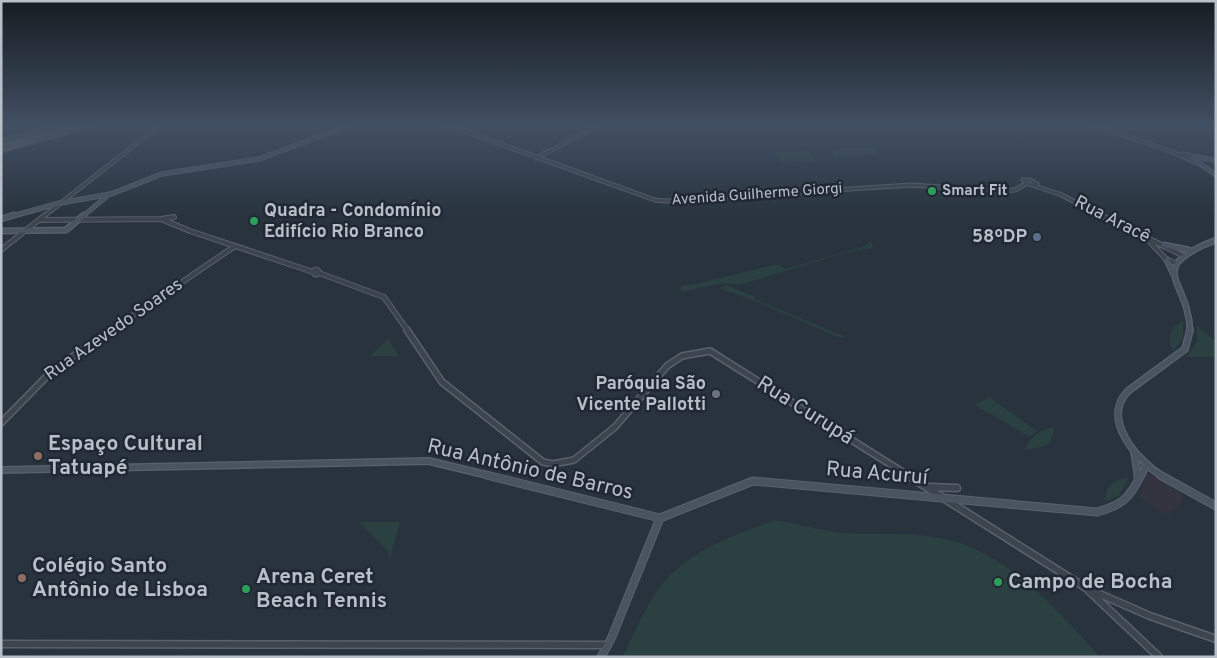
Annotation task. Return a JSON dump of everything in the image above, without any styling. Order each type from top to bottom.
[{"type":"main road","points":[[1,219],[60,204],[97,198],[161,175],[256,159],[265,156]]},
{"type":"main road","points":[[1216,160],[1196,157],[1193,159],[1216,175]]},
{"type":"main road","points":[[1,231],[66,230],[111,194]]},
{"type":"main road","points":[[97,198],[103,199]]},
{"type":"main road","points":[[1174,273],[1176,263],[1182,255],[1216,240]]},
{"type":"main road","points":[[1164,246],[1192,250]]},
{"type":"main road","points":[[1167,260],[1174,273],[1190,324],[1189,342],[1178,355],[1121,398],[1119,407],[1120,422],[1134,451],[1146,464],[1168,480],[1216,506]]},
{"type":"main road","points":[[1134,451],[1138,479]]},
{"type":"main road","name":"Rua Antônio de Barros","points":[[1,470],[429,461],[660,518]]},
{"type":"main road","points":[[1138,479],[1146,464]]},
{"type":"main road","name":"Rua Acuruí","points":[[660,518],[747,482],[943,497],[1097,512],[1119,505],[1130,498],[1135,490],[1138,479]]},
{"type":"main road","points":[[601,657],[608,645],[660,518]]},
{"type":"street","points":[[1,250],[121,156]]},
{"type":"street","name":"Avenida Guilherme Giorgi","points":[[530,156],[655,200],[666,202],[904,186],[938,186],[997,192],[1012,190],[1027,184]]},
{"type":"street","points":[[536,158],[540,156]]},
{"type":"street","points":[[1186,156],[1198,164]]},
{"type":"street","points":[[1189,156],[1202,158]]},
{"type":"street","name":"Rua Aracê","points":[[1027,184],[1042,187],[1068,198],[1182,255]]},
{"type":"street","points":[[40,220],[161,219],[174,217]]},
{"type":"street","points":[[161,219],[235,246]]},
{"type":"street","points":[[1145,238],[1167,260],[1176,263]]},
{"type":"street","name":"Rua Curupá","points":[[235,246],[384,297],[442,382],[537,459],[548,464],[559,464],[574,460],[609,433],[667,366],[677,358],[710,351],[1086,588],[1150,616],[1216,640]]},
{"type":"street","name":"Rua Azevedo Soares","points":[[1,423],[53,370],[235,246]]},
{"type":"street","points":[[925,486],[957,488]]},
{"type":"street","points":[[1086,588],[1159,657]]},
{"type":"street","points":[[1106,608],[1105,603],[1107,600],[1114,600]]},
{"type":"street","points":[[1,644],[608,645]]},
{"type":"shaded area","points":[[1149,473],[1183,495],[1179,507],[1166,516],[1139,496],[1145,475]]},
{"type":"green space","points":[[775,156],[812,156],[816,161],[781,163]]},
{"type":"green space","points":[[871,240],[873,248],[845,253],[739,285],[723,283],[681,292],[681,286],[773,265],[780,265],[785,269],[863,247]]},
{"type":"green space","points":[[727,285],[755,297],[754,299],[846,337],[838,337],[760,303],[719,288]]},
{"type":"green space","points":[[1183,321],[1183,338],[1173,351],[1170,334]]},
{"type":"green space","points":[[1197,326],[1216,342],[1216,357],[1187,357],[1197,342]]},
{"type":"green space","points":[[388,339],[399,356],[370,356]]},
{"type":"green space","points":[[989,397],[1037,431],[1030,437],[975,405]]},
{"type":"green space","points":[[1055,426],[1050,443],[1042,447],[1025,450],[1037,434]]},
{"type":"green space","points":[[1129,478],[1119,495],[1105,502],[1105,496],[1111,484]]},
{"type":"green space","points":[[776,520],[843,533],[917,535],[960,543],[1000,563],[1037,591],[1100,657],[623,657],[653,597],[677,569],[717,543]]},
{"type":"green space","points":[[359,522],[400,522],[390,558],[387,550]]},
{"type":"place","name":"Smart Fit","points":[[932,191]]},
{"type":"place","name":"Quadra - Condomínio Edifício Rio Branco","points":[[254,221]]},
{"type":"place","name":"58ºDP","points":[[1037,237]]},
{"type":"place","name":"Paróquia São Vicente Pallotti","points":[[716,394]]},
{"type":"place","name":"Espaço Cultural Tatuapé","points":[[38,456]]},
{"type":"place","name":"Colégio Santo Antônio de Lisboa","points":[[22,578]]},
{"type":"place","name":"Campo de Bocha","points":[[998,582]]},
{"type":"place","name":"Arena Ceret Beach Tennis","points":[[246,589]]}]
